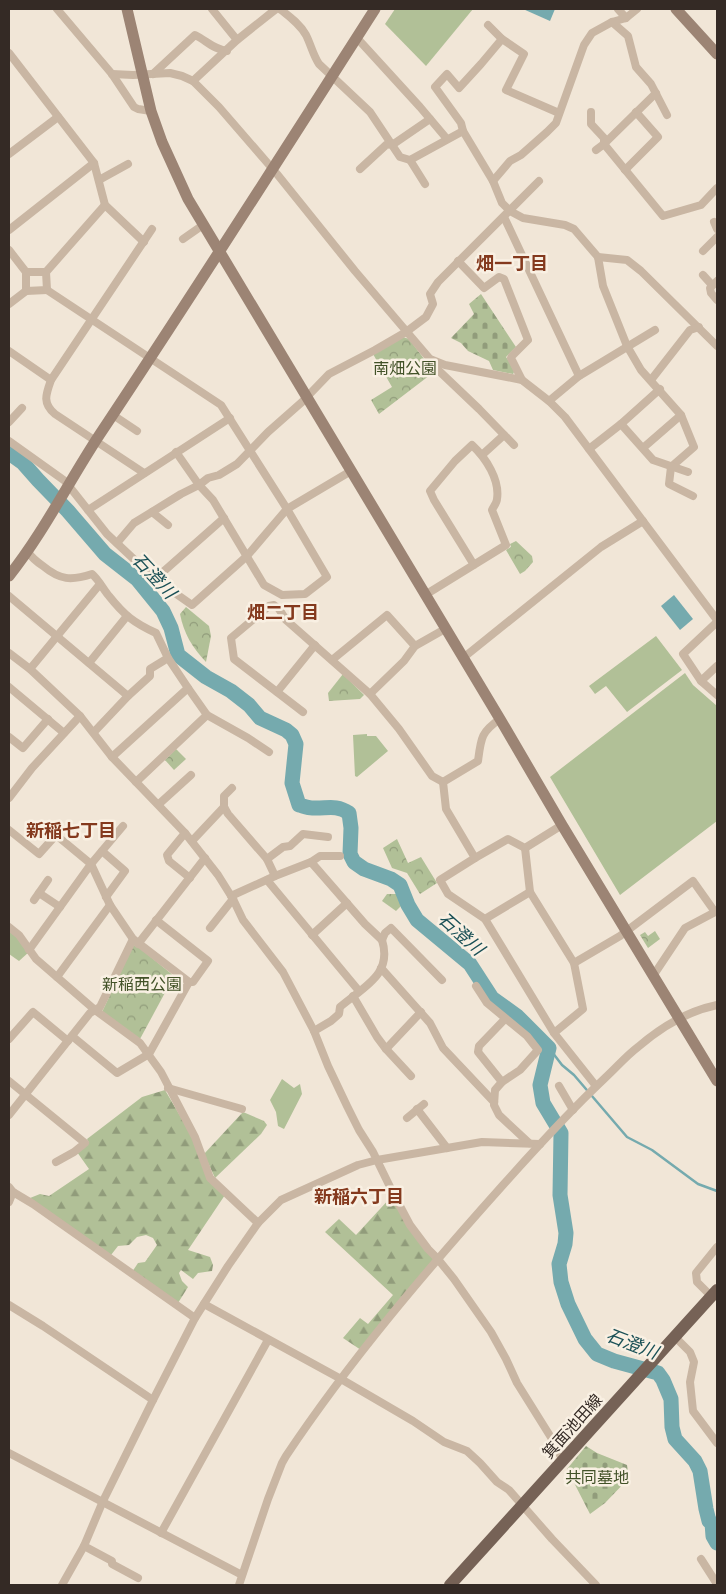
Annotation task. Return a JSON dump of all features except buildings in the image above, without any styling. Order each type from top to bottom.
[{"type":"main road","name":"箕面池田線","points":[[450,1585],[714,1293]]},
{"type":"street","points":[[57,9],[112,74],[134,108],[151,111]]},
{"type":"street","points":[[127,9],[147,74],[151,111],[179,180],[203,225],[717,1081]]},
{"type":"street","points":[[213,9],[237,40]]},
{"type":"street","points":[[193,81],[237,40],[276,9]]},
{"type":"street","points":[[280,9],[306,35],[313,56],[319,64],[370,112],[400,156],[410,160],[426,184]]},
{"type":"street","points":[[9,576],[28,552],[96,441],[188,302],[375,9]]},
{"type":"street","points":[[618,9],[626,18]]},
{"type":"street","points":[[493,181],[510,161],[521,155],[556,123],[584,45],[592,33],[612,22],[626,18],[637,9]]},
{"type":"street","points":[[676,9],[717,54]]},
{"type":"street","points":[[612,22],[628,36],[636,67],[651,84],[667,115]]},
{"type":"street","points":[[488,25],[524,54],[506,90],[559,113]]},
{"type":"street","points":[[147,74],[195,35],[216,49],[227,51]]},
{"type":"street","points":[[357,38],[447,140]]},
{"type":"street","points":[[502,38],[459,88],[447,74],[435,87],[461,124],[463,131],[493,181],[579,376]]},
{"type":"street","points":[[9,53],[94,163],[105,205],[144,242]]},
{"type":"street","points":[[112,74],[170,73],[193,81],[219,107],[272,168],[430,359],[437,370],[514,445]]},
{"type":"street","points":[[596,150],[656,93]]},
{"type":"street","points":[[591,112],[591,124],[604,138],[604,144],[663,216],[701,205],[717,188]]},
{"type":"street","points":[[625,170],[658,137],[636,112]]},
{"type":"street","points":[[9,153],[58,117]]},
{"type":"street","points":[[360,169],[386,145],[395,142],[430,119]]},
{"type":"street","points":[[410,160],[463,131]]},
{"type":"street","points":[[9,230],[94,163]]},
{"type":"street","points":[[99,180],[128,164]]},
{"type":"street","points":[[117,543],[134,523],[208,478],[219,476],[237,464],[329,374],[376,350],[406,332],[426,317],[432,304],[430,294],[438,282],[538,181]]},
{"type":"street","points":[[47,290],[46,272],[105,205]]},
{"type":"street","points":[[507,214],[574,229],[598,257],[603,286],[627,346],[641,370],[660,389],[681,415],[694,447],[671,467],[670,484],[693,496]]},
{"type":"street","points":[[183,239],[203,225]]},
{"type":"street","points":[[144,473],[49,409],[46,394],[51,380],[152,229]]},
{"type":"street","points":[[703,251],[717,237]]},
{"type":"street","points":[[9,250],[26,272],[26,291]]},
{"type":"street","points":[[598,257],[627,260],[641,270],[717,346]]},
{"type":"street","points":[[458,260],[484,288],[499,276],[504,279],[528,340],[511,358],[522,380],[549,401],[565,417],[717,621],[683,654],[702,681],[717,696]]},
{"type":"street","points":[[26,272],[46,272]]},
{"type":"street","points":[[703,275],[715,283],[710,288],[711,293],[717,300]]},
{"type":"street","points":[[9,304],[26,291],[47,290],[221,405],[251,450],[327,577],[305,594],[282,595],[264,585],[213,500],[199,485],[176,452]]},
{"type":"street","points":[[651,380],[690,330],[699,327]]},
{"type":"street","points":[[549,401],[579,376],[655,330]]},
{"type":"street","points":[[9,352],[51,380]]},
{"type":"street","points":[[430,359],[446,365],[522,380]]},
{"type":"street","points":[[589,450],[660,389]]},
{"type":"street","points":[[9,422],[22,408]]},
{"type":"street","points":[[113,415],[137,431]]},
{"type":"street","points":[[643,448],[681,415]]},
{"type":"street","points":[[88,510],[230,418]]},
{"type":"street","points":[[621,424],[653,460],[688,472]]},
{"type":"street","points":[[482,455],[504,435]]},
{"type":"street","points":[[9,441],[52,471],[107,534],[155,579],[192,605],[248,556],[287,509],[350,471]]},
{"type":"street","points":[[425,595],[474,565],[506,545],[492,510],[497,500],[492,470],[482,455],[472,445],[455,461],[430,491],[474,565]]},
{"type":"street","points":[[152,512],[168,525]]},
{"type":"street","points":[[155,579],[224,518]]},
{"type":"street","points":[[463,658],[601,547],[643,521]]},
{"type":"street","points":[[28,552],[31,557],[53,574],[65,578],[80,578],[92,574],[127,616],[137,624],[156,633],[168,658],[207,715],[248,738],[268,752]]},
{"type":"street","points":[[30,669],[56,635],[100,584]]},
{"type":"street","points":[[9,596],[128,696]]},
{"type":"street","points":[[303,712],[234,659],[232,638],[269,606],[274,605],[279,609],[286,620],[370,694],[399,729],[432,776],[443,782]]},
{"type":"street","points":[[332,660],[387,615],[415,646]]},
{"type":"street","points":[[89,663],[127,616]]},
{"type":"street","points":[[370,694],[404,661],[415,646],[445,629]]},
{"type":"street","points":[[277,692],[315,645]]},
{"type":"street","points":[[9,653],[30,669],[80,716],[112,757],[159,804],[192,841],[232,897],[243,920],[283,972],[314,1031],[347,1106],[410,1225],[454,1279],[490,1332],[506,1359],[517,1383],[552,1439],[563,1461]]},
{"type":"street","points":[[94,732],[150,676],[150,669],[168,658]]},
{"type":"street","points":[[702,681],[717,666]]},
{"type":"street","points":[[9,687],[64,733]]},
{"type":"street","points":[[112,757],[188,688]]},
{"type":"street","points":[[136,782],[207,715]]},
{"type":"street","points":[[9,798],[32,768],[80,716]]},
{"type":"street","points":[[9,737],[24,748],[48,719]]},
{"type":"street","points":[[443,782],[478,761],[482,736],[490,726],[500,719]]},
{"type":"street","points":[[159,804],[191,776]]},
{"type":"street","points":[[443,782],[446,809],[476,858]]},
{"type":"street","points":[[232,788],[224,796],[224,807],[267,859],[271,878],[356,993],[376,1037],[411,1076]]},
{"type":"street","points":[[192,841],[224,807]]},
{"type":"street","points":[[525,848],[562,825]]},
{"type":"street","points":[[29,950],[91,864],[123,826]]},
{"type":"street","points":[[9,830],[39,854],[56,835],[91,864],[110,906],[135,942],[189,982]]},
{"type":"street","points":[[185,833],[167,855],[169,861],[190,878]]},
{"type":"street","points":[[267,859],[282,847],[290,846],[303,834],[328,837]]},
{"type":"street","points":[[525,848],[508,839],[440,880],[448,894],[485,919],[554,1033],[594,1088]]},
{"type":"street","points":[[525,848],[530,892],[574,963],[583,1009],[554,1033]]},
{"type":"street","points":[[102,851],[126,871],[106,897]]},
{"type":"street","points":[[210,928],[232,897],[271,878],[311,862],[320,856],[340,856]]},
{"type":"street","points":[[9,1115],[90,1013],[100,1007],[135,942],[156,920],[205,858]]},
{"type":"street","points":[[311,862],[365,924],[382,940],[385,950],[381,968],[372,982],[340,1007],[339,1014],[332,1021],[314,1031]]},
{"type":"street","points":[[34,900],[48,880]]},
{"type":"street","points":[[574,963],[626,931],[693,881],[716,912],[685,928],[653,976]]},
{"type":"street","points":[[485,919],[530,892]]},
{"type":"street","points":[[39,893],[60,907]]},
{"type":"street","points":[[312,935],[347,903]]},
{"type":"street","points":[[57,977],[110,906]]},
{"type":"street","points":[[9,1039],[33,1012],[117,1073],[149,1054],[189,982],[193,982],[208,961],[156,920]]},
{"type":"street","points":[[9,927],[19,935],[36,959],[95,1010],[140,1043],[161,1072],[194,1137],[210,1178],[258,1223]]},
{"type":"street","points":[[382,940],[385,933],[392,928],[442,980]]},
{"type":"street","points":[[381,968],[430,1023],[443,1048],[494,1102]]},
{"type":"street","points":[[476,986],[488,1003],[527,1036],[538,1050],[520,1070],[502,1082],[495,1090],[494,1105],[500,1115],[528,1143]]},
{"type":"street","points":[[238,1585],[282,1462],[340,1379],[437,1258],[540,1144],[594,1088],[638,1047],[679,1019],[717,1005]]},
{"type":"street","points":[[386,1050],[420,1012]]},
{"type":"street","points":[[502,1082],[478,1052],[479,1046],[505,1019]]},
{"type":"street","points":[[9,1081],[86,1143],[56,1162]]},
{"type":"street","points":[[559,1086],[573,1110]]},
{"type":"street","points":[[168,1088],[242,1109]]},
{"type":"street","points":[[407,1118],[424,1104]]},
{"type":"street","points":[[417,1109],[447,1148]]},
{"type":"street","points":[[62,1585],[84,1546],[103,1501],[195,1318],[258,1223],[281,1200],[358,1165],[377,1160],[482,1142],[540,1144]]},
{"type":"street","points":[[9,1202],[11,1190],[195,1318]]},
{"type":"street","points":[[714,1293],[697,1282],[696,1273],[717,1246]]},
{"type":"street","points":[[204,1304],[340,1379],[413,1421],[444,1442],[467,1451],[496,1482],[509,1490],[596,1585]]},
{"type":"street","points":[[9,1305],[153,1400]]},
{"type":"street","points":[[675,1337],[690,1352],[694,1362],[690,1382],[693,1410],[717,1443]]},
{"type":"street","points":[[162,1533],[268,1340]]},
{"type":"street","points":[[9,1453],[242,1575]]},
{"type":"street","points":[[84,1546],[138,1578]]},
{"type":"street","points":[[701,1559],[717,1583]]},
{"type":"green space","points":[[395,9],[473,9],[426,66],[385,24]]},
{"type":"green space","points":[[481,294],[516,347],[506,357],[515,370],[513,374],[493,370],[489,361],[468,351],[461,343],[451,338],[474,314],[469,304]]},
{"type":"green space","name":"南畑公園","points":[[403,337],[409,339],[434,372],[379,414],[371,400],[392,387],[373,354]]},
{"type":"green space","points":[[516,541],[532,556],[533,562],[520,574],[506,550],[511,547],[510,544]]},
{"type":"green space","points":[[186,607],[209,626],[211,636],[206,662],[186,634],[180,614]]},
{"type":"green space","points":[[656,636],[682,670],[627,712],[606,686],[595,694],[589,686]]},
{"type":"green space","points":[[685,673],[693,685],[717,706],[717,821],[620,895],[550,777]]},
{"type":"green space","points":[[343,674],[364,695],[360,699],[329,701],[328,693]]},
{"type":"green space","points":[[367,734],[367,736],[376,736],[388,751],[357,777],[355,776],[353,735]]},
{"type":"green space","points":[[176,749],[186,759],[174,770],[165,760]]},
{"type":"green space","points":[[397,839],[408,863],[421,857],[437,883],[420,894],[407,873],[392,868],[383,848]]},
{"type":"green space","points":[[387,894],[399,894],[404,903],[396,911],[382,901]]},
{"type":"green space","points":[[9,929],[18,936],[29,952],[19,961],[9,954]]},
{"type":"green space","points":[[655,931],[660,939],[648,948],[640,935],[645,932],[648,936]]},
{"type":"green space","name":"新稲西公園","points":[[136,945],[174,976],[140,1039],[102,1012],[133,946]]},
{"type":"green space","points":[[282,1079],[294,1088],[300,1084],[302,1094],[284,1129],[278,1126],[276,1112],[270,1100]]},
{"type":"green space","points":[[165,1090],[193,1138],[209,1180],[225,1195],[188,1250],[210,1257],[213,1265],[212,1271],[198,1273],[193,1279],[181,1270],[179,1273],[182,1281],[188,1287],[178,1303],[132,1272],[138,1263],[145,1262],[157,1245],[153,1238],[146,1235],[137,1237],[129,1245],[118,1246],[111,1255],[30,1198],[40,1194],[49,1196],[89,1169],[77,1152],[89,1143],[87,1139],[142,1097]]},
{"type":"green space","points":[[243,1112],[264,1121],[267,1125],[261,1134],[215,1178],[204,1154]]},
{"type":"green space","points":[[392,1196],[435,1258],[361,1350],[343,1338],[360,1318],[368,1324],[393,1295],[325,1232],[339,1219],[356,1235]]},
{"type":"green space","name":"共同墓地","points":[[586,1446],[597,1453],[627,1465],[629,1478],[605,1503],[590,1514],[567,1469]]},
{"type":"water","points":[[523,9],[555,9],[550,21]]},
{"type":"water","points":[[674,595],[693,619],[680,630],[661,606]]},
{"type":"waterway","name":"石澄川","points":[[9,453],[23,463],[105,554],[137,579],[163,611],[171,628],[178,655],[206,677],[231,691],[249,705],[260,718],[286,730],[292,735],[296,744],[292,783],[299,805],[310,808],[335,808],[349,813],[351,828],[350,854],[354,862],[364,869],[391,879],[400,885],[408,905],[417,920],[470,964],[492,998],[517,1016],[549,1048],[540,1085],[543,1103],[561,1133],[560,1195],[566,1233],[559,1264],[561,1282],[568,1304],[585,1339],[597,1354],[614,1361],[658,1373],[663,1380],[671,1399],[672,1427],[675,1439],[695,1461],[700,1471],[706,1509],[709,1521],[712,1523],[713,1536],[717,1543]]},
{"type":"waterway","points":[[549,1048],[627,1137],[652,1150],[698,1184],[717,1191]]},
{"type":"district","name":"畑一丁目","points":[[512,264]]},
{"type":"district","name":"畑二丁目","points":[[283,613]]},
{"type":"district","name":"新稲七丁目","points":[[71,831]]},
{"type":"district","name":"新稲六丁目","points":[[359,1197]]}]
